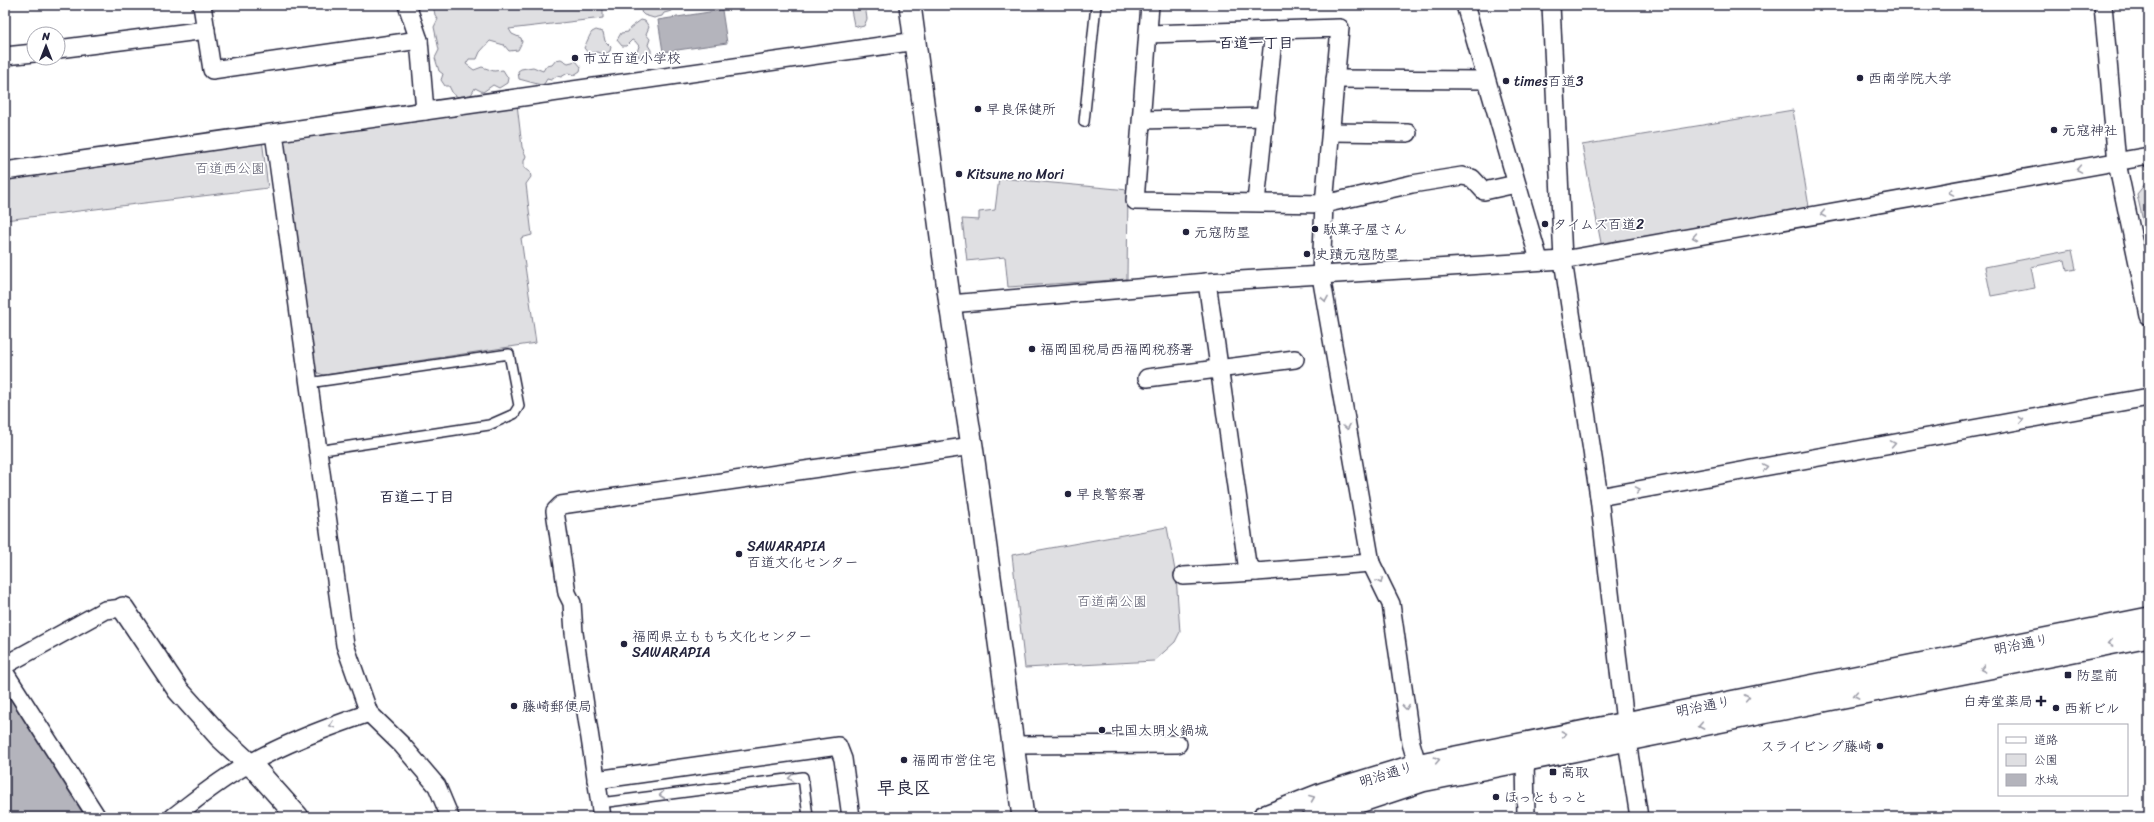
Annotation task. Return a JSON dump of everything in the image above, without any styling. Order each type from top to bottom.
[{"type":"street","points":[[202,5],[212,70],[419,40]]},
{"type":"street","points":[[407,5],[419,40],[426,111]]},
{"type":"street","points":[[910,5],[950,304],[972,446],[1023,817]]},
{"type":"street","points":[[1150,5],[1135,201],[1324,204],[1412,184],[1462,176],[1472,178],[1484,191],[1516,184]]},
{"type":"street","points":[[1466,5],[1486,80],[1539,260]]},
{"type":"street","points":[[1551,5],[1563,260],[1599,497],[1626,732],[1639,817]]},
{"type":"street","points":[[2103,5],[2117,162],[2149,316]]},
{"type":"street","points":[[1148,34],[1340,28],[1324,204],[1321,276],[1371,563],[1391,604],[1411,743],[1419,773]]},
{"type":"street","points":[[66,48],[206,30]]},
{"type":"street","points":[[1256,202],[1274,30]]},
{"type":"street","points":[[5,172],[274,132],[916,41]]},
{"type":"street","points":[[5,56],[26,54]]},
{"type":"street","points":[[1335,79],[1486,80]]},
{"type":"street","points":[[1142,120],[1266,117]]},
{"type":"street","points":[[274,132],[344,645],[369,713],[402,745],[437,786],[450,817]]},
{"type":"street","points":[[1331,132],[1408,132]]},
{"type":"street","points":[[950,304],[1206,282],[1321,276],[1539,260],[1563,260],[2149,156]]},
{"type":"street","points":[[1206,282],[1247,564],[1256,572]]},
{"type":"street","points":[[1147,378],[1296,359]]},
{"type":"street","points":[[1599,497],[2149,397]]},
{"type":"street","points":[[601,810],[574,633],[572,603],[567,593],[555,511],[561,505],[972,446]]},
{"type":"street","points":[[1183,576],[1371,563]]},
{"type":"street","points":[[5,665],[105,610],[123,608],[178,690],[298,817]]},
{"type":"street","name":"明治通り","points":[[1324,815],[1419,773],[1525,759],[1626,732],[2149,618]]},
{"type":"street","name":"明治通り","points":[[1263,817],[1324,794],[1419,773],[1626,732],[2149,636]]},
{"type":"street","points":[[5,673],[97,817]]},
{"type":"street","points":[[173,817],[234,772],[249,764],[321,729],[369,713]]},
{"type":"street","points":[[1013,745],[1178,744]]},
{"type":"street","points":[[596,780],[838,746],[843,759],[851,817]]},
{"type":"street","points":[[1525,759],[1526,817]]},
{"type":"lane","points":[[1084,122],[1096,5]]},
{"type":"lane","points":[[308,383],[509,354],[519,406],[514,414],[489,425],[317,451]]},
{"type":"lane","points":[[601,810],[803,777],[808,817]]},
{"type":"green space","points":[[433,5],[603,5],[603,18],[509,29],[512,34],[521,38],[522,42],[518,50],[509,51],[504,45],[490,41],[480,52],[477,59],[469,59],[466,64],[474,70],[482,67],[494,71],[503,70],[508,78],[507,83],[499,88],[493,85],[483,92],[475,88],[471,95],[462,99],[453,94],[449,86],[445,86],[441,80],[443,74],[439,71],[435,58],[439,50],[434,27],[438,19],[435,15]]},
{"type":"green space","points":[[643,5],[676,5],[672,11],[654,18],[644,15],[641,12]]},
{"type":"green space","points":[[853,5],[865,5],[867,19],[864,26],[860,27],[854,25],[851,10]]},
{"type":"green space","points":[[641,20],[645,21],[649,27],[646,34],[650,39],[648,45],[651,50],[651,54],[645,59],[638,56],[637,52],[639,46],[635,41],[632,40],[626,46],[622,46],[617,40],[621,33],[628,32],[630,28]]},
{"type":"green space","points":[[596,30],[603,32],[605,41],[611,47],[610,51],[604,55],[597,52],[589,54],[584,48],[591,33]]},
{"type":"green space","points":[[561,59],[568,63],[576,61],[581,67],[580,71],[574,75],[568,73],[561,77],[557,76],[551,80],[547,79],[544,84],[541,85],[519,79],[518,71],[521,69],[533,67],[543,71],[546,66],[552,65],[556,60]]},
{"type":"green space","points":[[517,104],[522,147],[526,156],[524,167],[530,172],[531,177],[526,184],[532,235],[521,238],[536,343],[324,375],[315,372],[282,145],[284,139]]},
{"type":"green space","points":[[1793,110],[1809,207],[1602,248],[1582,145]]},
{"type":"green space","name":"百道西公園","points":[[262,139],[268,188],[5,220],[5,173]]},
{"type":"green space","points":[[999,178],[1128,190],[1127,279],[1008,287],[1005,257],[967,261],[962,219],[979,220],[979,212],[995,210]]},
{"type":"green space","points":[[2149,179],[2149,249],[2137,194]]},
{"type":"green space","points":[[2072,250],[2076,269],[2067,271],[2065,260],[2031,267],[2035,288],[1991,296],[1985,267]]},
{"type":"green space","name":"百道南公園","points":[[1167,527],[1176,576],[1180,632],[1175,642],[1154,661],[1025,668],[1012,555]]},
{"type":"water","points":[[722,10],[727,43],[663,52],[658,20]]},
{"type":"water","points":[[5,691],[85,817],[5,817]]},
{"type":"place","name":"市立百道小学校","points":[[575,58]]},
{"type":"place","name":"西南学院大学","points":[[1860,78]]},
{"type":"place","name":"times百道3","points":[[1506,81]]},
{"type":"place","name":"早良保健所","points":[[978,109]]},
{"type":"place","name":"元寇神社","points":[[2054,130]]},
{"type":"place","name":"Kitsune no Mori","points":[[959,174]]},
{"type":"place","name":"タイムズ百道2","points":[[1545,224]]},
{"type":"place","name":"駄菓子屋さん","points":[[1315,229]]},
{"type":"place","name":"元寇防塁","points":[[1186,232]]},
{"type":"place","name":"史蹟元寇防塁","points":[[1307,254]]},
{"type":"place","name":"福岡国税局西福岡税務署","points":[[1032,349]]},
{"type":"place","name":"早良警察署","points":[[1068,494]]},
{"type":"place","name":"SAWARAPIA 百道文化センター","points":[[739,554]]},
{"type":"place","name":"福岡県立ももち文化センター SAWARAPIA","points":[[624,644]]},
{"type":"place","name":"防塁前","points":[[2068,675]]},
{"type":"place","name":"白寿堂薬局","points":[[2041,701]]},
{"type":"place","name":"藤崎郵便局","points":[[514,706]]},
{"type":"place","name":"西新ビル","points":[[2056,708]]},
{"type":"place","name":"中国大明火鍋城","points":[[1102,730]]},
{"type":"place","name":"スライビング藤崎","points":[[1880,746]]},
{"type":"place","name":"福岡市営住宅","points":[[904,760]]},
{"type":"place","name":"高取","points":[[1553,772]]},
{"type":"place","name":"ほっともっと","points":[[1496,797]]},
{"type":"district","name":"百道一丁目","points":[[1256,43]]},
{"type":"district","name":"百道二丁目","points":[[417,497]]},
{"type":"district","name":"早良区","points":[[904,788]]}]
